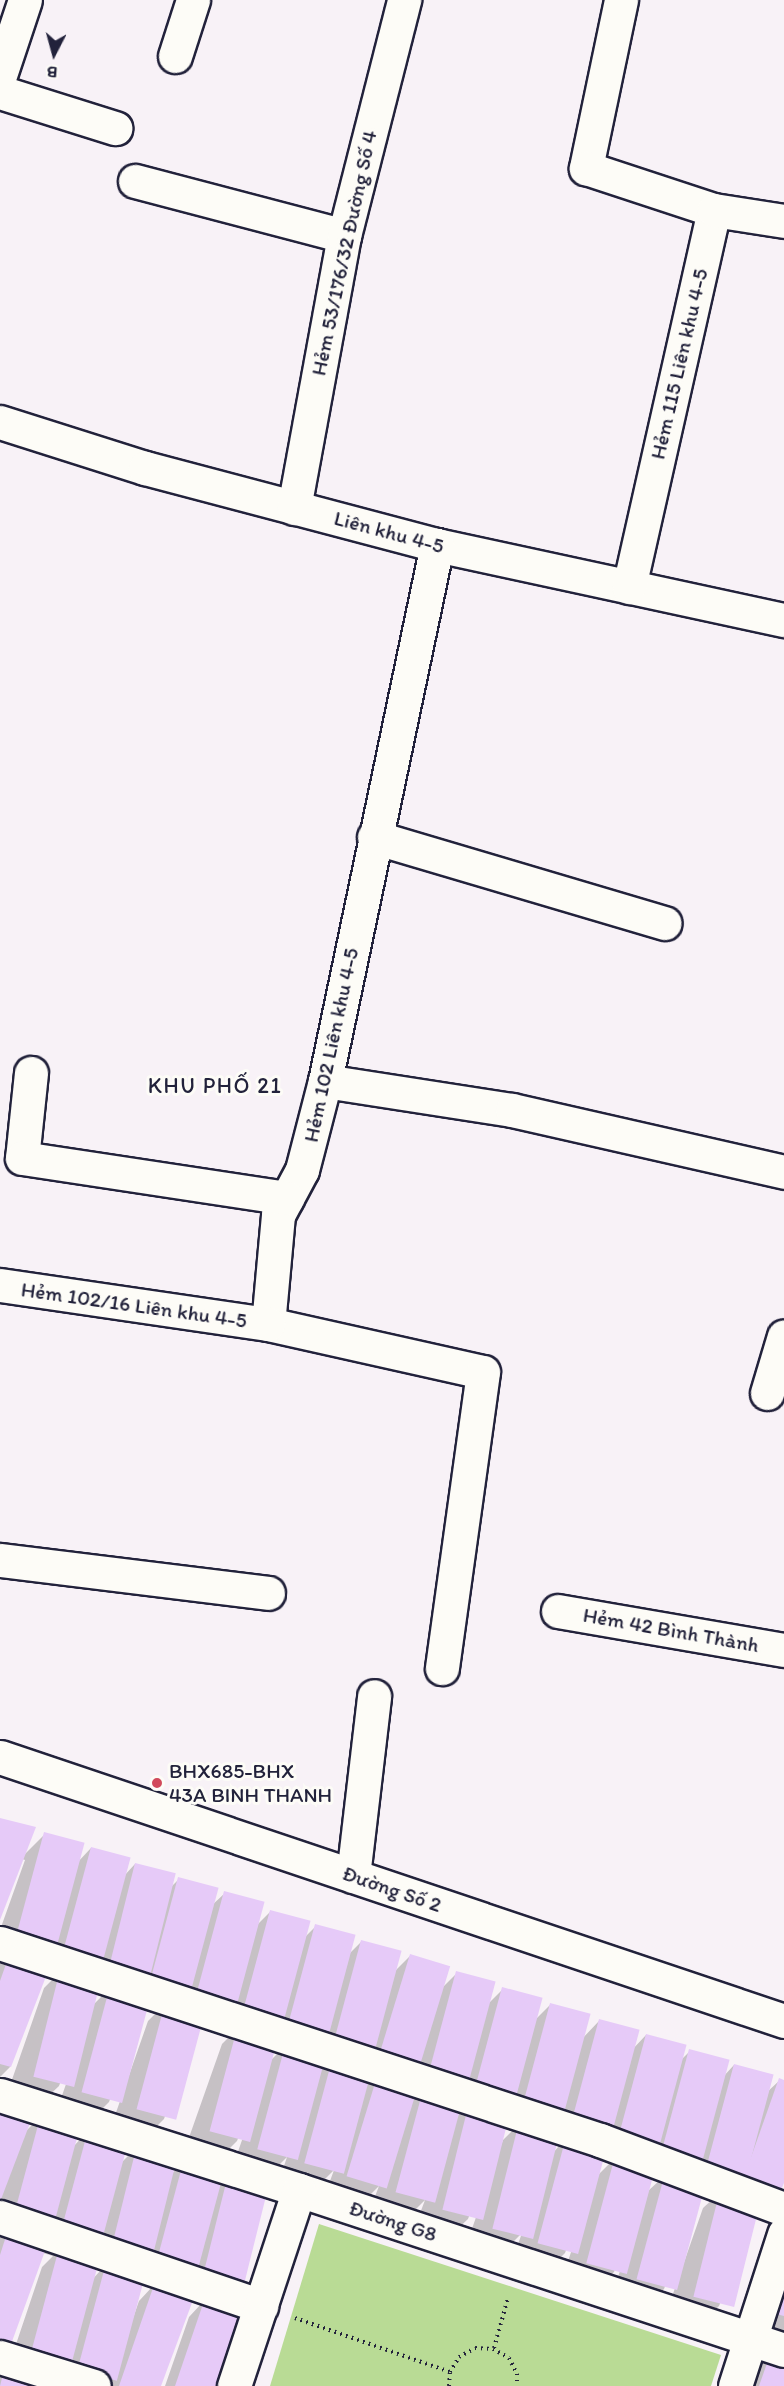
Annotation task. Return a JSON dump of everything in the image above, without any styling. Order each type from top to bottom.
[{"type":"street","points":[[0,75],[26,0]]},
{"type":"street","points":[[175,56],[194,0]]},
{"type":"street","name":"Hẻm 53/176/32 Đường Số 4","points":[[294,508],[345,236],[370,126],[404,0]]},
{"type":"street","points":[[621,0],[586,168],[714,210],[784,221]]},
{"type":"street","points":[[0,92],[115,128]]},
{"type":"street","points":[[135,182],[345,236]]},
{"type":"street","name":"Hẻm 115 Liên khu 4-5","points":[[629,587],[714,210]]},
{"type":"street","name":"Liên khu 4-5","points":[[0,422],[145,468],[436,545],[784,620]]},
{"type":"street","name":"Hẻm 102 Liên khu 4-5","points":[[267,1324],[278,1215],[302,1170],[325,1081],[436,545]]},
{"type":"street","points":[[374,837],[664,923]]},
{"type":"street","points":[[31,1073],[22,1158],[286,1198]]},
{"type":"street","points":[[325,1081],[512,1110],[784,1172]]},
{"type":"street","name":"Hẻm 102/16 Liên khu 4-5","points":[[0,1285],[267,1324]]},
{"type":"street","points":[[267,1324],[483,1372],[442,1668]]},
{"type":"street","points":[[767,1393],[784,1336]]},
{"type":"street","points":[[0,1560],[268,1593]]},
{"type":"street","name":"Hẻm 42 Bình Thành","points":[[558,1611],[784,1650]]},
{"type":"street","points":[[353,1876],[374,1696]]},
{"type":"street","name":"Đường Số 2","points":[[0,1757],[784,2021]]},
{"type":"street","points":[[0,1943],[600,2140],[784,2209]]},
{"type":"street","name":"Đường G8","points":[[0,2095],[299,2190],[784,2350]]},
{"type":"street","points":[[234,2386],[299,2190]]},
{"type":"street","points":[[0,2217],[261,2306]]},
{"type":"street","points":[[735,2386],[784,2234]]},
{"type":"street","points":[[0,2357],[94,2386]]},
{"type":"path","points":[[494,2349],[518,2262]]},
{"type":"path","points":[[261,2306],[450,2372]]},
{"type":"path","points":[[449,2386],[450,2372],[459,2357],[475,2348],[494,2349],[509,2358],[517,2374],[517,2386]]},
{"type":"green space","points":[[319,2224],[721,2355],[711,2386],[270,2386]]},
{"type":"building","points":[[0,1818],[36,1827],[0,1920]]},
{"type":"building","points":[[44,1832],[85,1843],[56,1949],[16,1938]]},
{"type":"building","points":[[91,1847],[131,1858],[102,1964],[63,1953]]},
{"type":"building","points":[[135,1863],[176,1873],[149,1980],[108,1970]]},
{"type":"building","points":[[178,1877],[219,1888],[190,1994],[150,1983]]},
{"type":"building","points":[[224,1891],[265,1902],[236,2009],[195,1998]]},
{"type":"building","points":[[270,1910],[311,1921],[282,2027],[242,2016]]},
{"type":"building","points":[[315,1924],[356,1935],[327,2041],[287,2030]]},
{"type":"building","points":[[361,1940],[402,1951],[373,2058],[332,2047]]},
{"type":"building","points":[[11,1950],[52,1961],[11,2067],[0,2064],[0,1981]]},
{"type":"building","points":[[410,1954],[450,1966],[418,2072],[378,2060]]},
{"type":"building","points":[[60,1970],[101,1980],[74,2087],[33,2077]]},
{"type":"building","points":[[456,1971],[496,1982],[467,2089],[427,2078]]},
{"type":"building","points":[[110,1986],[151,1997],[122,2103],[82,2092]]},
{"type":"building","points":[[502,1987],[543,1998],[514,2105],[473,2094]]},
{"type":"building","points":[[165,2003],[205,2014],[176,2120],[137,2109]]},
{"type":"building","points":[[550,2003],[591,2014],[562,2121],[521,2110]]},
{"type":"building","points":[[599,2019],[640,2030],[611,2136],[571,2125]]},
{"type":"building","points":[[238,2025],[279,2036],[250,2142],[210,2131]]},
{"type":"building","points":[[646,2034],[687,2045],[658,2151],[618,2140]]},
{"type":"building","points":[[286,2042],[327,2053],[298,2160],[257,2149]]},
{"type":"building","points":[[689,2049],[730,2060],[701,2167],[660,2156]]},
{"type":"building","points":[[333,2056],[373,2067],[344,2174],[304,2163]]},
{"type":"building","points":[[734,2064],[774,2075],[745,2181],[706,2170]]},
{"type":"building","points":[[379,2070],[419,2082],[387,2188],[347,2176]]},
{"type":"building","points":[[779,2078],[784,2080],[784,2183],[779,2195],[742,2183]]},
{"type":"building","points":[[424,2086],[464,2097],[435,2203],[396,2192]]},
{"type":"building","points":[[0,2101],[35,2110],[0,2202]]},
{"type":"building","points":[[469,2103],[510,2113],[483,2220],[442,2210]]},
{"type":"building","points":[[41,2114],[81,2125],[52,2232],[12,2221]]},
{"type":"building","points":[[519,2122],[560,2132],[533,2239],[492,2229]]},
{"type":"building","points":[[88,2130],[129,2141],[100,2247],[60,2236]]},
{"type":"building","points":[[566,2137],[607,2148],[578,2254],[538,2243]]},
{"type":"building","points":[[137,2145],[178,2155],[151,2262],[110,2252]]},
{"type":"building","points":[[615,2156],[656,2167],[627,2274],[586,2263]]},
{"type":"building","points":[[184,2159],[225,2170],[196,2277],[155,2266]]},
{"type":"building","points":[[665,2173],[706,2184],[677,2290],[637,2279]]},
{"type":"building","points":[[228,2175],[269,2185],[242,2292],[201,2282]]},
{"type":"building","points":[[720,2190],[761,2200],[734,2307],[693,2297]]},
{"type":"building","points":[[8,2230],[49,2240],[10,2347],[0,2343],[0,2255]]},
{"type":"building","points":[[59,2248],[100,2259],[71,2366],[30,2355]]},
{"type":"building","points":[[106,2263],[146,2274],[117,2381],[77,2370]]},
{"type":"building","points":[[155,2282],[196,2292],[161,2386],[119,2386]]},
{"type":"building","points":[[784,2293],[784,2316],[776,2314]]},
{"type":"building","points":[[205,2298],[246,2309],[217,2386],[175,2386]]},
{"type":"building","points":[[772,2349],[784,2352],[784,2386],[759,2386]]},
{"type":"building","points":[[5,2366],[42,2386],[0,2386]]},
{"type":"place","name":"BHX685-BHX 43A BINH THANH","points":[[157,1783]]},
{"type":"district","name":"KHU PHỐ 21","points":[[215,1086]]}]
